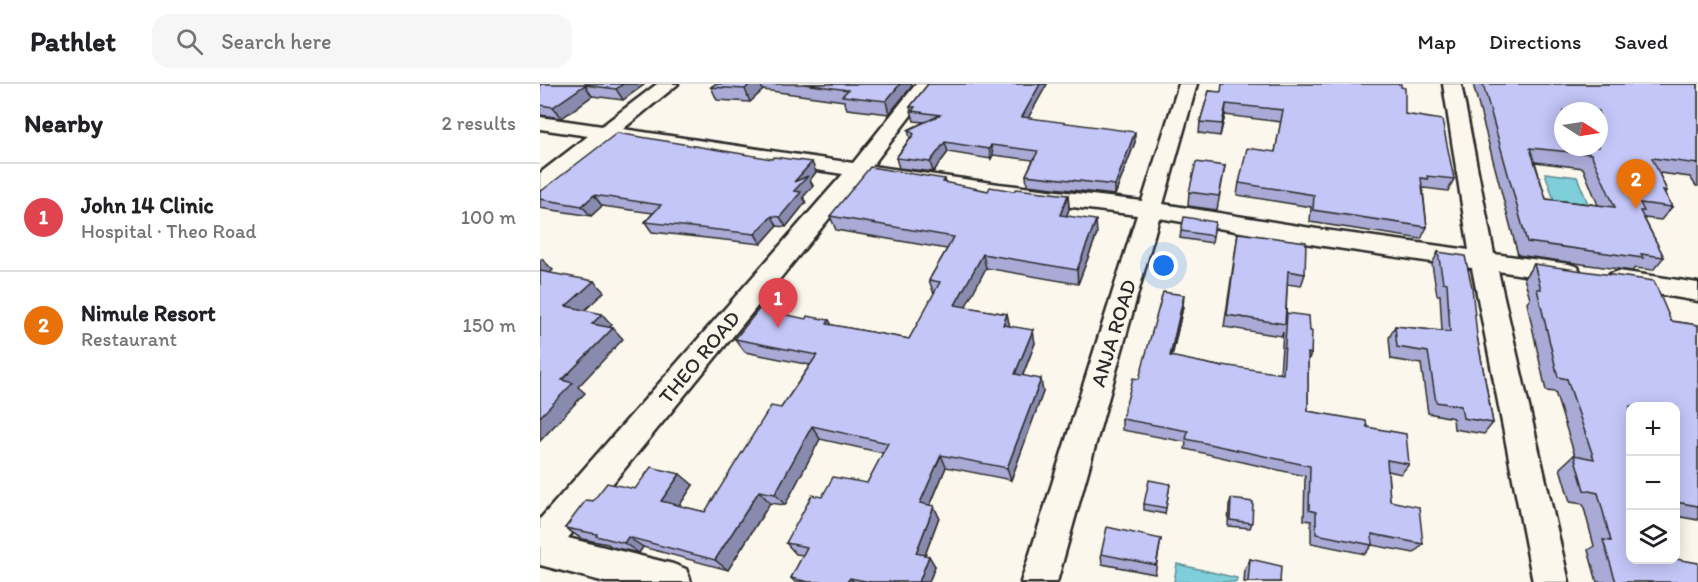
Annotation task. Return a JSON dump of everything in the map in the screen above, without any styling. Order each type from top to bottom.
[{"type":"street","points":[[540,183],[669,84]]},
{"type":"street","name":"THEO ROAD","points":[[540,547],[858,170],[926,84]]},
{"type":"street","name":"ANJA ROAD","points":[[1039,582],[1188,84]]},
{"type":"street","points":[[1452,84],[1483,260],[1551,582]]},
{"type":"street","points":[[540,123],[999,191],[1150,209],[1317,237],[1698,292]]},
{"type":"street","points":[[540,547],[673,582]]},
{"type":"water","points":[[1545,173],[1577,177],[1593,216],[1558,212]]},
{"type":"water","points":[[1177,564],[1237,578],[1236,582],[1174,582]]},
{"type":"building","points":[[540,84],[623,84],[616,89],[585,85],[553,107],[540,105]]},
{"type":"building","points":[[715,84],[750,84],[745,89],[711,87]]},
{"type":"building","points":[[804,84],[900,84],[886,101],[842,96],[848,90]]},
{"type":"building","points":[[928,84],[1040,84],[1022,117],[1135,132],[1115,185],[1026,175],[1038,151],[991,145],[989,149],[945,142],[930,162],[896,158],[914,134],[908,130],[940,115],[912,111],[915,107],[910,107]]},
{"type":"building","points":[[1222,84],[1401,84],[1401,87],[1405,88],[1405,114],[1442,120],[1454,179],[1427,176],[1428,179],[1421,178],[1427,227],[1313,210],[1314,195],[1239,183],[1247,148],[1275,152],[1283,110],[1226,104],[1222,124],[1200,122],[1209,91],[1221,92]]},
{"type":"building","points":[[1483,84],[1698,84],[1698,164],[1652,158],[1667,191],[1663,190],[1672,207],[1640,203],[1644,211],[1640,211],[1664,257],[1641,254],[1643,258],[1527,242]]},
{"type":"building","points":[[617,133],[772,159],[774,157],[812,162],[794,182],[808,176],[794,191],[801,192],[780,217],[772,216],[755,234],[645,222],[661,205],[594,195],[582,206],[540,199],[540,192]]},
{"type":"building","points":[[1196,162],[1225,166],[1219,196],[1189,192]]},
{"type":"building","points":[[870,167],[945,179],[943,182],[988,191],[990,187],[1068,195],[1060,215],[1096,220],[1077,270],[983,254],[955,305],[1007,314],[1003,325],[1033,330],[1015,374],[1041,379],[1007,468],[941,455],[920,503],[934,506],[916,553],[929,556],[919,582],[871,582],[850,578],[847,582],[809,582],[791,578],[807,547],[786,543],[812,495],[822,497],[833,477],[867,483],[888,443],[812,426],[775,494],[759,491],[715,560],[628,537],[624,543],[596,536],[597,534],[565,528],[586,500],[593,501],[607,483],[635,489],[651,467],[680,474],[661,501],[705,512],[771,406],[781,408],[817,355],[735,339],[759,309],[806,319],[807,316],[829,320],[827,324],[909,339],[940,282],[929,280],[954,237],[830,216]]},
{"type":"building","points":[[1184,217],[1215,222],[1213,236],[1181,231]]},
{"type":"building","points":[[1238,233],[1306,242],[1305,274],[1288,271],[1285,324],[1227,315]]},
{"type":"building","points":[[1438,252],[1465,256],[1493,423],[1463,418],[1461,406],[1436,402],[1428,352],[1397,347],[1395,326],[1450,332],[1447,283],[1443,282]]},
{"type":"building","points":[[1534,264],[1654,281],[1671,321],[1698,325],[1698,506],[1680,503],[1680,402],[1626,402],[1626,564],[1680,564],[1680,560],[1698,563],[1698,582],[1616,582],[1603,540],[1611,541],[1598,493],[1584,490],[1574,455],[1594,459],[1567,379],[1558,377],[1537,289],[1541,289]]},
{"type":"building","points":[[540,271],[594,281],[566,306],[602,314],[592,324],[613,328],[562,380],[573,383],[540,417]]},
{"type":"building","points":[[1163,292],[1184,295],[1170,356],[1223,367],[1223,365],[1283,374],[1287,313],[1309,316],[1310,331],[1312,331],[1311,354],[1308,353],[1308,411],[1366,421],[1367,427],[1406,434],[1409,464],[1387,460],[1390,501],[1419,507],[1423,544],[1372,534],[1372,545],[1316,534],[1316,512],[1309,510],[1310,466],[1186,439],[1188,431],[1122,419],[1133,378],[1139,379]]},
{"type":"building","points":[[1149,480],[1170,484],[1166,508],[1144,504]]},
{"type":"building","points":[[1231,499],[1253,502],[1252,523],[1230,520]]},
{"type":"building","points":[[1107,527],[1161,539],[1156,565],[1101,554]]},
{"type":"building","points":[[1250,559],[1281,566],[1280,582],[1248,582]]},
{"type":"place","name":"Nimule Resort","points":[[1636,209]]},
{"type":"place","name":"John 14 Clinic","points":[[778,328]]}]
